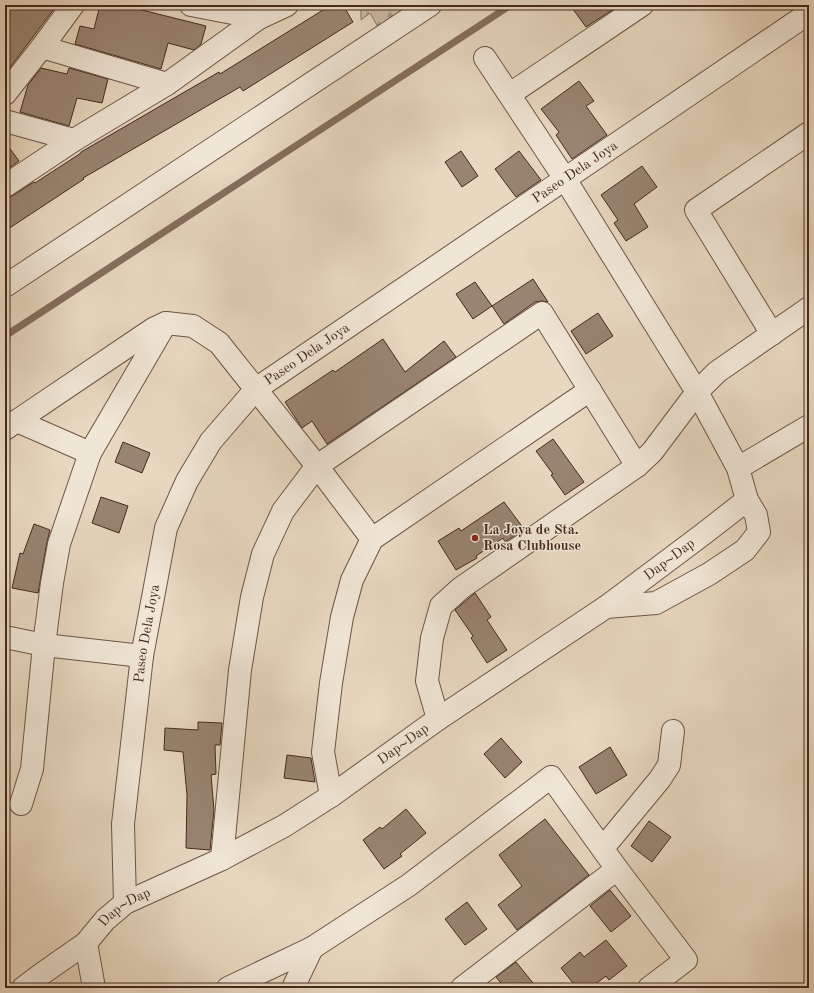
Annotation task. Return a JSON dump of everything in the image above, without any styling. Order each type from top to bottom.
[{"type":"street","points":[[5,94],[73,5]]},
{"type":"street","points":[[191,5],[259,18]]},
{"type":"street","points":[[5,186],[74,140],[167,84],[259,18],[287,5]]},
{"type":"street","points":[[5,286],[430,5]]},
{"type":"street","points":[[510,94],[642,5]]},
{"type":"street","name":"Paseo Dela Joya","points":[[125,903],[124,824],[142,656],[166,528],[187,481],[211,441],[256,389],[809,13]]},
{"type":"street","points":[[42,47],[167,84]]},
{"type":"street","points":[[486,58],[565,179],[697,392],[738,468],[747,500],[756,515],[759,532],[745,550],[708,574],[656,603],[606,606]]},
{"type":"street","points":[[5,121],[74,140]]},
{"type":"street","points":[[772,334],[696,210],[809,133]]},
{"type":"street","points":[[438,719],[427,681],[432,638],[441,606],[461,588],[637,466],[652,452],[697,392],[717,372],[809,308]]},
{"type":"street","points":[[222,859],[240,670],[252,597],[263,554],[283,511],[317,466],[542,313],[637,466]]},
{"type":"street","points":[[21,804],[32,769],[44,645],[59,544],[90,453],[166,323]]},
{"type":"street","points":[[11,425],[153,329],[166,323],[194,326],[219,343],[317,466],[372,539]]},
{"type":"street","points":[[331,796],[323,752],[331,683],[342,617],[352,580],[372,539],[590,390]]},
{"type":"street","points":[[11,425],[90,453]]},
{"type":"street","points":[[738,468],[809,426]]},
{"type":"street","name":"Dap~Dap","points":[[23,988],[43,972],[86,943],[105,920],[125,903],[222,859],[284,826],[331,796],[438,719],[606,606],[747,500]]},
{"type":"street","points":[[5,637],[44,645],[142,656]]},
{"type":"street","points":[[603,848],[660,779],[669,765],[673,732]]},
{"type":"street","points":[[228,988],[312,948],[409,885],[551,777],[617,869],[686,960],[649,988]]},
{"type":"street","points":[[462,988],[617,869]]},
{"type":"street","points":[[86,943],[94,988]]},
{"type":"street","points":[[293,988],[312,948]]},
{"type":"green space","points":[[361,5],[448,5],[389,46],[370,13],[361,20]]},
{"type":"building","points":[[5,5],[57,5],[5,74]]},
{"type":"building","points":[[100,5],[122,5],[206,26],[201,44],[194,50],[168,43],[161,69],[75,44],[80,26],[94,29]]},
{"type":"building","points":[[331,5],[343,5],[353,22],[243,91],[240,87],[83,178],[84,179],[5,231],[5,198],[12,196],[34,182],[35,183],[81,152],[219,72],[220,74]]},
{"type":"building","points":[[570,5],[620,5],[586,27]]},
{"type":"building","points":[[41,68],[67,74],[69,68],[108,79],[102,103],[77,98],[69,126],[20,112],[28,85]]},
{"type":"building","points":[[579,81],[594,101],[586,106],[607,135],[572,159],[556,135],[559,132],[541,109]]},
{"type":"building","points":[[5,142],[19,161],[5,171]]},
{"type":"building","points":[[461,151],[478,176],[462,187],[445,162]]},
{"type":"building","points":[[519,151],[541,180],[516,197],[495,169]]},
{"type":"building","points":[[642,166],[657,187],[634,204],[648,227],[626,241],[614,223],[618,220],[601,195]]},
{"type":"building","points":[[533,279],[548,302],[535,302],[504,324],[492,306]]},
{"type":"building","points":[[475,282],[492,306],[473,319],[456,294]]},
{"type":"building","points":[[598,313],[613,336],[586,354],[571,331]]},
{"type":"building","points":[[383,339],[405,372],[444,341],[456,357],[327,444],[312,421],[302,428],[285,402],[333,370],[335,372]]},
{"type":"building","points":[[553,439],[584,482],[565,495],[551,475],[553,474],[536,451]]},
{"type":"building","points":[[123,442],[150,453],[142,473],[115,462]]},
{"type":"building","points":[[101,497],[128,506],[119,533],[92,523]]},
{"type":"building","points":[[504,502],[524,529],[505,542],[503,538],[476,556],[477,558],[456,570],[438,541],[459,528],[461,531]]},
{"type":"building","points":[[34,524],[50,530],[38,593],[12,588],[20,553],[23,554]]},
{"type":"building","points":[[475,593],[491,617],[487,620],[507,650],[487,663],[471,638],[473,636],[455,610]]},
{"type":"building","points":[[198,722],[222,723],[220,745],[215,745],[216,774],[211,775],[214,810],[210,850],[186,848],[187,795],[183,752],[164,750],[165,728],[198,730]]},
{"type":"building","points":[[501,738],[522,762],[505,778],[484,754]]},
{"type":"building","points":[[610,747],[627,775],[596,794],[579,767]]},
{"type":"building","points":[[287,755],[311,758],[315,782],[284,778]]},
{"type":"building","points":[[406,809],[426,833],[400,854],[402,856],[384,869],[363,840],[380,827],[382,829]]},
{"type":"building","points":[[545,819],[589,875],[517,930],[498,905],[522,886],[499,855]]},
{"type":"building","points":[[649,821],[671,837],[652,862],[631,846]]},
{"type":"building","points":[[610,890],[631,916],[611,932],[590,906]]},
{"type":"building","points":[[467,902],[487,929],[465,945],[445,919]]},
{"type":"building","points":[[606,940],[627,966],[609,980],[606,976],[590,988],[577,988],[561,968],[580,952],[584,957]]},
{"type":"building","points":[[516,962],[537,988],[505,988],[496,977]]},
{"type":"waterway","points":[[5,336],[511,5]]},
{"type":"place","name":"La Joya de Sta. Rosa Clubhouse","points":[[475,538]]}]
